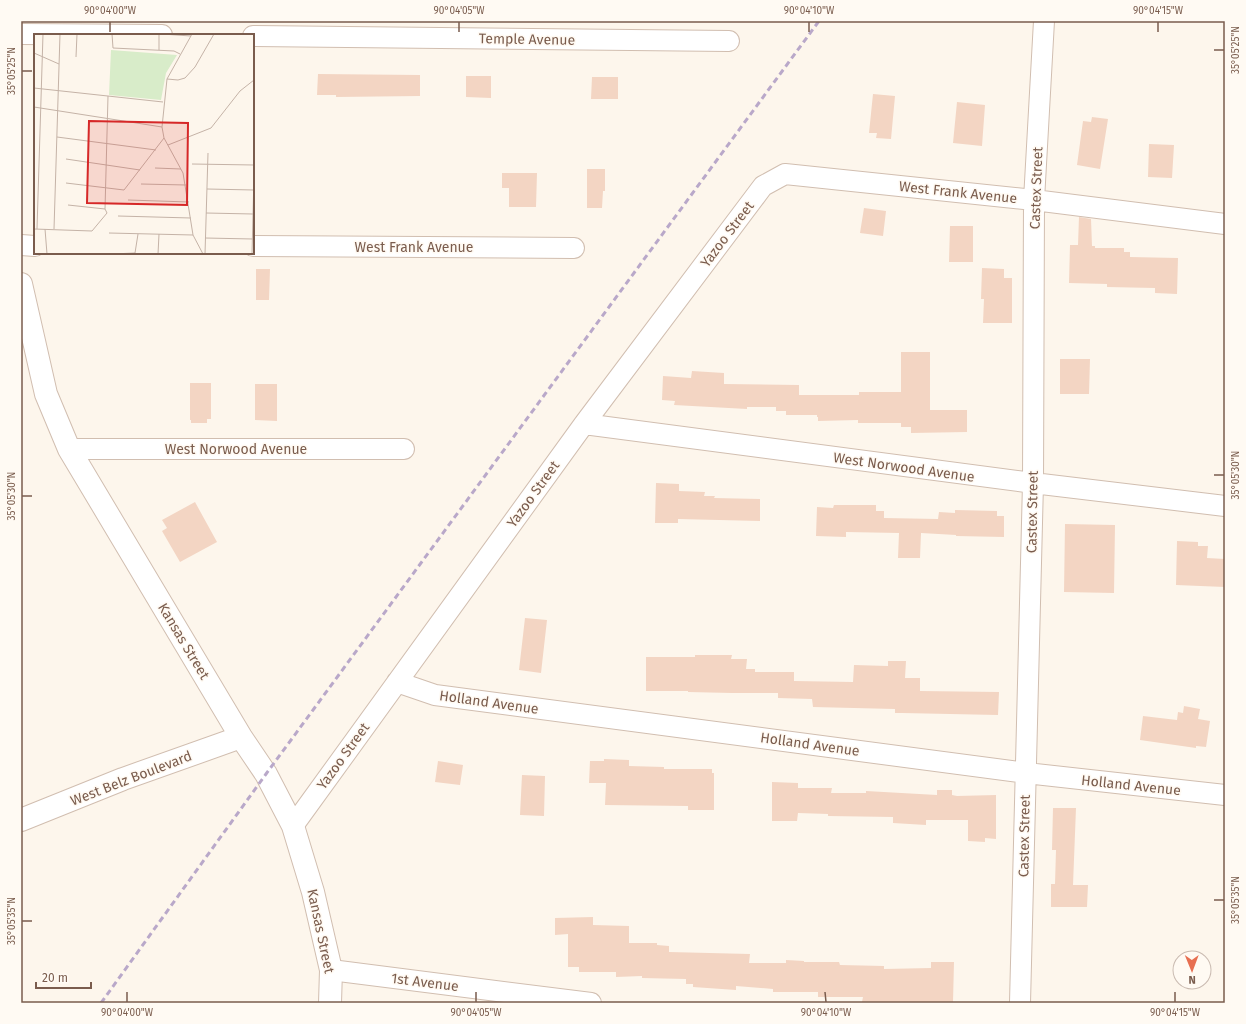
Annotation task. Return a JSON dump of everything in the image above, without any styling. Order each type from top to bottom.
[{"type":"street","name":"Castex Street","points":[[1020,1003],[1032,484],[1034,200],[1044,21]]},
{"type":"street","points":[[21,34],[34,34]]},
{"type":"street","name":"Temple Avenue","points":[[254,36],[729,41]]},
{"type":"street","name":"West Frank Avenue","points":[[785,174],[1034,200],[1225,224]]},
{"type":"street","name":"Yazoo Street","points":[[293,826],[584,424],[763,186],[785,174]]},
{"type":"street","points":[[21,246],[34,246]]},
{"type":"street","name":"West Frank Avenue","points":[[254,246],[574,248]]},
{"type":"street","name":"Kansas Street","points":[[21,284],[46,394],[69,449],[241,737],[266,774],[293,826],[313,892],[331,970],[330,1003]]},
{"type":"street","name":"West Norwood Avenue","points":[[584,424],[1032,484],[1225,506]]},
{"type":"street","name":"West Norwood Avenue","points":[[69,449],[404,449]]},
{"type":"street","name":"Holland Avenue","points":[[397,682],[435,695],[1026,773],[1225,795]]},
{"type":"street","name":"West Belz Boulevard","points":[[21,820],[123,779],[241,737]]},
{"type":"street","name":"1st Avenue","points":[[331,970],[591,1003]]},
{"type":"building","points":[[318,74],[420,75],[420,96],[336,97],[336,95],[317,95]]},
{"type":"building","points":[[466,76],[491,76],[491,98],[466,97]]},
{"type":"building","points":[[592,77],[618,77],[618,99],[591,99]]},
{"type":"building","points":[[873,94],[895,96],[891,139],[876,138],[877,133],[869,133]]},
{"type":"building","points":[[957,102],[985,105],[982,146],[953,143]]},
{"type":"building","points":[[1092,117],[1108,119],[1100,169],[1077,165],[1083,121],[1091,122]]},
{"type":"building","points":[[1149,144],[1174,145],[1172,178],[1148,177]]},
{"type":"building","points":[[587,169],[605,169],[605,191],[603,191],[602,208],[587,208]]},
{"type":"building","points":[[502,173],[537,173],[536,207],[509,207],[509,188],[502,188]]},
{"type":"building","points":[[864,208],[886,211],[883,236],[860,233]]},
{"type":"building","points":[[1079,217],[1091,219],[1092,246],[1095,246],[1095,248],[1124,248],[1124,252],[1130,252],[1130,257],[1178,258],[1177,294],[1155,293],[1155,288],[1107,287],[1107,284],[1069,283],[1070,245],[1078,245]]},
{"type":"building","points":[[950,226],[973,226],[973,262],[949,262]]},
{"type":"building","points":[[982,268],[1004,269],[1004,278],[1012,278],[1012,323],[983,323],[984,299],[981,299]]},
{"type":"building","points":[[256,269],[270,269],[269,300],[256,300]]},
{"type":"building","points":[[901,352],[930,352],[930,410],[967,410],[967,432],[911,433],[911,427],[901,427],[901,423],[858,423],[858,420],[818,421],[817,415],[786,415],[786,411],[776,411],[776,407],[747,407],[747,409],[674,405],[675,401],[662,400],[663,376],[691,378],[692,371],[724,373],[724,384],[799,385],[799,395],[859,395],[859,392],[901,392]]},
{"type":"building","points":[[1060,359],[1090,359],[1089,394],[1060,394]]},
{"type":"building","points":[[190,383],[211,383],[211,419],[207,419],[207,423],[191,423]]},
{"type":"building","points":[[255,384],[277,384],[277,421],[255,420]]},
{"type":"building","points":[[656,483],[679,484],[679,491],[705,492],[704,496],[715,496],[714,498],[760,499],[760,521],[678,519],[678,523],[655,523]]},
{"type":"building","points":[[195,502],[217,542],[180,562],[162,531],[167,528],[162,520]]},
{"type":"building","points":[[834,505],[876,505],[876,511],[884,511],[884,518],[938,519],[939,512],[955,513],[955,510],[997,511],[997,516],[1004,516],[1004,537],[956,536],[921,533],[920,558],[898,558],[899,533],[846,532],[846,537],[816,536],[817,507],[833,508]]},
{"type":"building","points":[[1065,524],[1115,525],[1114,593],[1064,592]]},
{"type":"building","points":[[1177,541],[1198,542],[1198,546],[1208,546],[1207,558],[1225,559],[1225,587],[1176,585]]},
{"type":"building","points":[[525,618],[547,620],[541,673],[519,670]]},
{"type":"building","points":[[695,655],[732,655],[731,659],[747,659],[746,669],[755,669],[755,672],[794,672],[794,681],[853,682],[854,665],[888,666],[888,661],[906,661],[905,678],[920,678],[920,691],[999,692],[998,715],[895,713],[895,709],[813,707],[812,699],[778,698],[778,693],[646,691],[646,657],[695,657]]},
{"type":"building","points":[[1184,706],[1200,709],[1198,719],[1210,721],[1206,747],[1196,746],[1196,748],[1140,740],[1143,716],[1177,720],[1178,712],[1183,713]]},
{"type":"building","points":[[604,759],[629,760],[629,766],[664,767],[664,769],[712,769],[712,773],[714,773],[714,810],[688,810],[688,806],[605,805],[606,783],[589,783],[590,761],[604,761]]},
{"type":"building","points":[[438,761],[463,765],[460,785],[435,782]]},
{"type":"building","points":[[522,775],[545,776],[544,816],[520,815]]},
{"type":"building","points":[[772,782],[798,783],[798,788],[832,788],[831,793],[866,793],[866,791],[937,795],[937,790],[952,790],[952,795],[957,796],[996,795],[996,839],[985,838],[985,842],[968,841],[968,820],[926,820],[926,825],[893,823],[893,817],[828,816],[828,814],[798,813],[797,821],[772,821]]},
{"type":"building","points":[[1053,808],[1076,808],[1073,885],[1088,885],[1087,907],[1051,907],[1051,884],[1055,884],[1056,850],[1052,850]]},
{"type":"building","points":[[593,917],[593,925],[629,926],[629,943],[657,943],[657,945],[669,946],[669,952],[750,954],[749,963],[786,963],[786,960],[804,962],[839,962],[840,965],[884,966],[884,969],[931,968],[931,962],[954,962],[953,1002],[862,1002],[863,997],[818,997],[818,992],[773,992],[773,989],[736,986],[736,990],[693,987],[693,984],[686,984],[686,979],[642,978],[642,976],[616,977],[616,972],[579,972],[579,967],[568,967],[568,934],[555,935],[555,918]]},
{"type":"railway","points":[[101,1003],[266,774],[819,21]]}]
